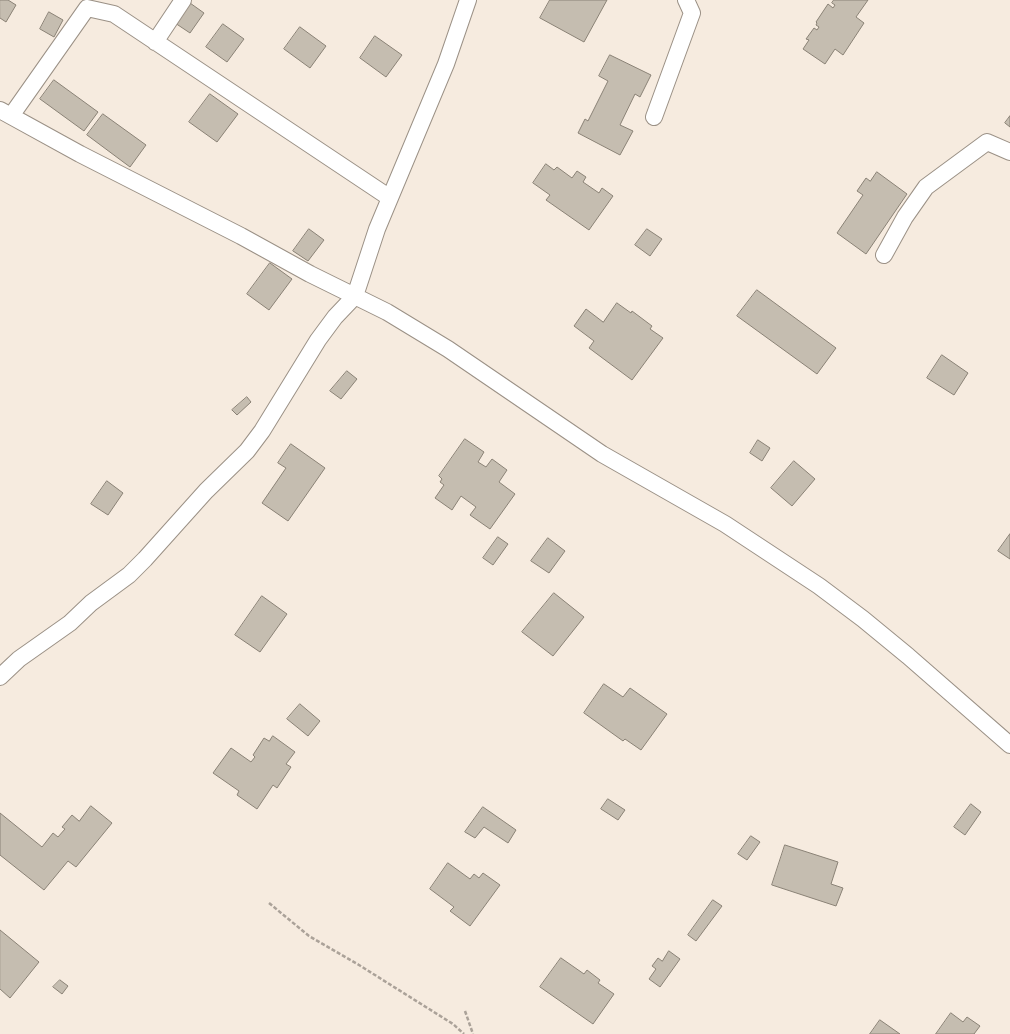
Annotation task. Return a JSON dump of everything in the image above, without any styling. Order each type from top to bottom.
[{"type":"street","points":[[155,42],[183,0]]},
{"type":"street","points":[[0,677],[19,659],[64,627],[91,603],[129,575],[146,559],[206,491],[247,451],[262,431],[318,340],[335,316],[355,296],[377,229],[446,64],[468,0]]},
{"type":"street","points":[[654,117],[692,14],[686,0]]},
{"type":"street","points":[[390,198],[114,14],[87,8],[5,113],[80,154],[241,236],[310,274],[387,312],[441,345],[602,454],[725,524],[819,586],[864,619],[903,651],[1010,745]]},
{"type":"street","points":[[884,255],[905,217],[926,187],[987,142],[1010,152]]},
{"type":"path","points":[[269,903],[309,936],[359,965],[446,1020],[464,1034]]},
{"type":"path","points":[[465,1011],[473,1034]]},
{"type":"building","points":[[0,0],[8,0],[16,5],[6,22],[0,18]]},
{"type":"building","points":[[550,0],[607,0],[584,42],[540,18]]},
{"type":"building","points":[[834,0],[868,0],[856,17],[864,23],[843,55],[835,49],[825,64],[803,49],[809,40],[806,39],[814,28],[817,30],[819,27],[816,25],[816,22],[828,4],[833,8],[835,5],[832,3]]},
{"type":"building","points":[[190,3],[204,13],[190,33],[175,23]]},
{"type":"building","points":[[49,12],[63,20],[54,37],[40,29]]},
{"type":"building","points":[[223,24],[244,39],[227,62],[206,47]]},
{"type":"building","points":[[300,27],[326,46],[310,68],[284,49]]},
{"type":"building","points":[[375,36],[402,55],[386,77],[360,58]]},
{"type":"building","points":[[610,55],[651,75],[640,97],[635,94],[620,125],[633,131],[620,155],[578,133],[585,119],[588,121],[608,81],[599,76]]},
{"type":"building","points":[[54,80],[98,112],[84,131],[40,99]]},
{"type":"building","points":[[210,94],[238,114],[217,142],[189,122]]},
{"type":"building","points":[[103,114],[146,145],[130,167],[87,135]]},
{"type":"building","points":[[1010,116],[1010,127],[1005,123]]},
{"type":"building","points":[[546,164],[554,170],[557,167],[572,178],[577,171],[586,177],[583,182],[599,193],[602,188],[613,196],[589,230],[546,200],[550,195],[533,183]]},
{"type":"building","points":[[877,172],[907,194],[866,254],[837,233],[863,195],[857,191],[866,178],[870,181]]},
{"type":"building","points":[[309,229],[324,240],[308,261],[293,251]]},
{"type":"building","points":[[647,229],[662,239],[650,256],[635,245]]},
{"type":"building","points":[[270,263],[292,279],[269,310],[247,294]]},
{"type":"building","points":[[757,290],[836,348],[817,374],[737,316]]},
{"type":"building","points":[[617,303],[631,313],[632,311],[652,326],[650,329],[663,338],[632,380],[589,348],[594,341],[574,326],[586,309],[603,322]]},
{"type":"building","points":[[942,355],[968,373],[954,395],[927,378]]},
{"type":"building","points":[[347,371],[357,379],[341,399],[330,391]]},
{"type":"building","points":[[247,397],[251,402],[237,415],[232,410]]},
{"type":"building","points":[[465,439],[484,452],[478,462],[486,467],[492,459],[507,470],[499,482],[515,494],[490,529],[470,515],[476,507],[461,496],[452,510],[435,498],[444,485],[440,482],[442,479],[439,476]]},
{"type":"building","points":[[758,440],[770,448],[762,461],[750,453]]},
{"type":"building","points":[[291,444],[325,468],[288,521],[262,503],[286,468],[278,463]]},
{"type":"building","points":[[794,461],[815,479],[792,506],[771,488]]},
{"type":"building","points":[[107,481],[123,493],[108,515],[91,504]]},
{"type":"building","points":[[1010,534],[1010,559],[998,551]]},
{"type":"building","points":[[498,537],[508,544],[493,565],[483,558]]},
{"type":"building","points":[[548,538],[565,551],[549,573],[531,561]]},
{"type":"building","points":[[554,593],[584,617],[553,656],[522,632]]},
{"type":"building","points":[[262,596],[287,614],[260,652],[235,635]]},
{"type":"building","points":[[604,684],[623,697],[630,688],[667,714],[641,750],[625,739],[623,741],[584,713]]},
{"type":"building","points":[[300,704],[320,721],[308,736],[287,719]]},
{"type":"building","points":[[273,736],[295,752],[286,764],[291,767],[277,788],[273,785],[257,809],[237,795],[239,791],[213,773],[231,748],[251,762],[255,757],[253,755],[264,738],[269,741]]},
{"type":"building","points":[[608,799],[625,810],[618,820],[601,809]]},
{"type":"building","points":[[971,804],[981,812],[965,835],[954,827]]},
{"type":"building","points":[[91,806],[112,823],[76,867],[68,861],[44,890],[0,855],[0,813],[42,847],[53,833],[58,837],[65,829],[62,827],[72,815],[79,821]]},
{"type":"building","points":[[483,807],[516,830],[508,843],[484,827],[475,838],[465,832]]},
{"type":"building","points":[[751,836],[760,842],[747,860],[738,854]]},
{"type":"building","points":[[785,845],[838,862],[831,884],[843,888],[836,906],[772,885]]},
{"type":"building","points":[[448,863],[470,879],[474,874],[479,878],[483,873],[500,885],[470,926],[450,911],[454,907],[430,889]]},
{"type":"building","points":[[713,900],[722,906],[696,941],[688,935]]},
{"type":"building","points":[[0,930],[39,962],[10,998],[0,989]]},
{"type":"building","points":[[669,951],[680,959],[660,987],[649,979],[656,969],[652,966],[658,958],[662,961]]},
{"type":"building","points":[[561,958],[584,974],[587,970],[600,980],[598,983],[614,994],[593,1024],[540,987]]},
{"type":"building","points":[[60,980],[68,986],[62,994],[53,987]]},
{"type":"building","points":[[951,1013],[963,1022],[967,1017],[980,1026],[974,1034],[936,1034]]},
{"type":"building","points":[[880,1020],[900,1034],[870,1034]]}]
